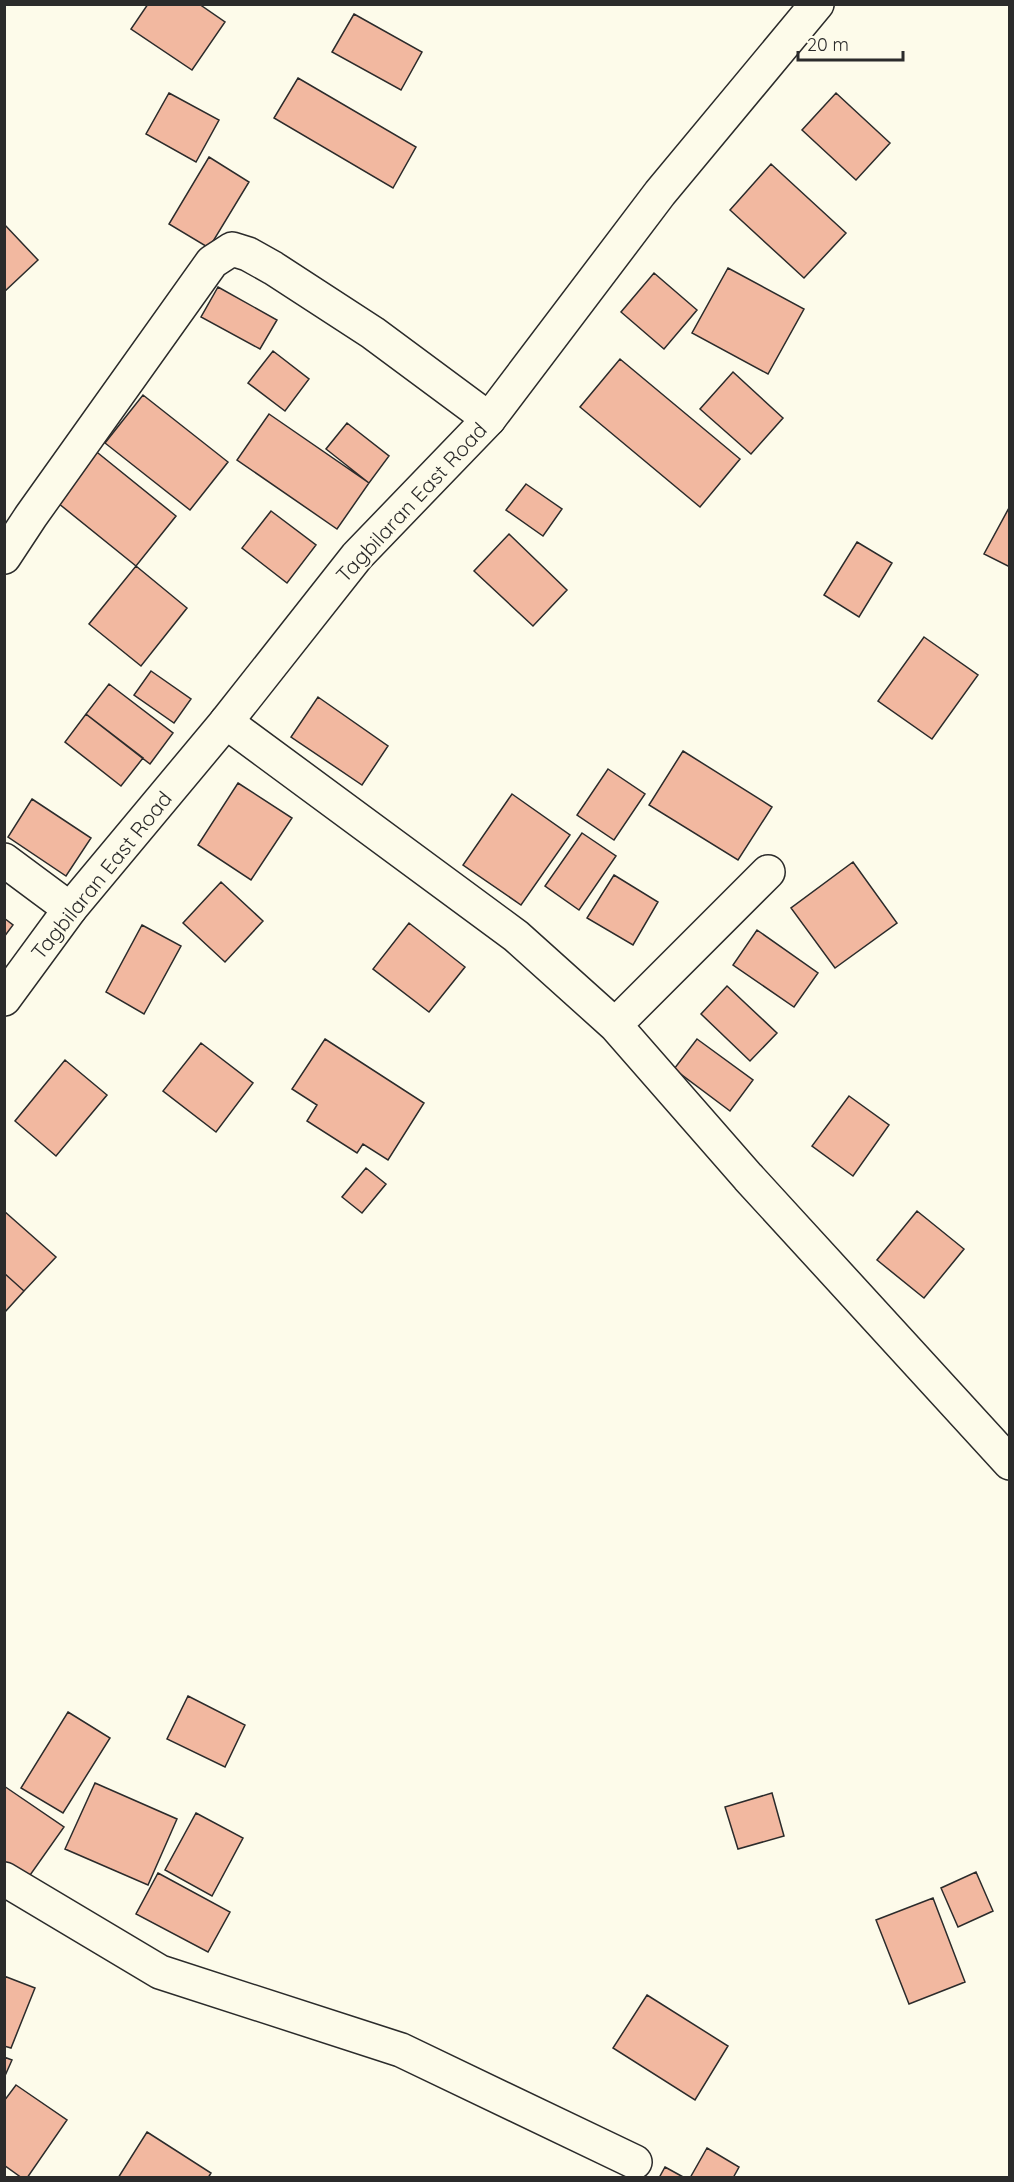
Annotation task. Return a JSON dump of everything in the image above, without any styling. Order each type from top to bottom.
[{"type":"street","name":"Tagbilaran East Road","points":[[4,999],[70,909],[226,723],[357,556],[489,419],[660,194],[817,4]]},
{"type":"street","points":[[4,557],[212,262],[232,249],[248,254],[273,268],[373,333],[489,419]]},
{"type":"street","points":[[226,723],[516,936],[615,1025],[748,1177],[1010,1463]]},
{"type":"street","points":[[4,860],[70,909]]},
{"type":"street","points":[[615,1025],[768,872]]},
{"type":"street","points":[[4,1879],[160,1972],[401,2050],[635,2162]]},
{"type":"building","points":[[148,4],[199,4],[225,22],[192,70],[131,29]]},
{"type":"building","points":[[354,14],[422,52],[401,90],[332,52]]},
{"type":"building","points":[[298,78],[416,147],[393,188],[274,118]]},
{"type":"building","points":[[169,93],[219,120],[196,162],[146,134]]},
{"type":"building","points":[[836,93],[890,143],[856,180],[802,130]]},
{"type":"building","points":[[209,157],[249,182],[209,248],[169,224]]},
{"type":"building","points":[[771,164],[846,233],[804,278],[730,210]]},
{"type":"building","points":[[4,224],[38,260],[4,292]]},
{"type":"building","points":[[728,268],[804,309],[768,374],[692,333]]},
{"type":"building","points":[[654,273],[697,310],[664,349],[621,312]]},
{"type":"building","points":[[218,287],[277,320],[260,349],[201,317]]},
{"type":"building","points":[[273,351],[309,379],[285,411],[248,383]]},
{"type":"building","points":[[620,359],[740,459],[700,507],[580,407]]},
{"type":"building","points":[[733,372],[783,418],[751,454],[700,409]]},
{"type":"building","points":[[143,395],[228,462],[190,510],[105,443]]},
{"type":"building","points":[[269,414],[369,483],[337,529],[237,460]]},
{"type":"building","points":[[347,423],[389,456],[369,483],[326,449]]},
{"type":"building","points":[[93,449],[176,516],[136,566],[53,499]]},
{"type":"building","points":[[526,484],[562,509],[543,536],[506,510]]},
{"type":"building","points":[[1010,506],[1010,567],[984,554]]},
{"type":"building","points":[[271,511],[316,545],[287,583],[242,548]]},
{"type":"building","points":[[509,534],[567,590],[533,626],[474,571]]},
{"type":"building","points":[[857,542],[892,563],[859,617],[824,595]]},
{"type":"building","points":[[136,566],[187,608],[141,666],[89,624]]},
{"type":"building","points":[[924,637],[978,675],[932,739],[878,701]]},
{"type":"building","points":[[151,671],[191,699],[174,723],[134,695]]},
{"type":"building","points":[[109,684],[173,733],[150,764],[86,714]]},
{"type":"building","points":[[318,697],[388,746],[362,785],[291,737]]},
{"type":"building","points":[[86,714],[143,758],[121,786],[65,742]]},
{"type":"building","points":[[683,751],[772,807],[738,860],[649,805]]},
{"type":"building","points":[[608,769],[645,794],[614,840],[577,815]]},
{"type":"building","points":[[238,783],[292,818],[251,880],[198,845]]},
{"type":"building","points":[[512,794],[570,835],[521,905],[463,865]]},
{"type":"building","points":[[32,799],[91,838],[66,876],[8,837]]},
{"type":"building","points":[[582,833],[616,856],[579,910],[545,886]]},
{"type":"building","points":[[853,862],[897,923],[835,968],[791,908]]},
{"type":"building","points":[[614,875],[658,902],[633,945],[587,918]]},
{"type":"building","points":[[221,882],[263,921],[225,962],[183,923]]},
{"type":"building","points":[[4,918],[13,925],[4,937]]},
{"type":"building","points":[[409,923],[465,967],[429,1012],[373,969]]},
{"type":"building","points":[[142,925],[181,946],[144,1014],[106,992]]},
{"type":"building","points":[[757,930],[818,973],[794,1007],[733,965]]},
{"type":"building","points":[[727,986],[777,1033],[750,1061],[701,1014]]},
{"type":"building","points":[[325,1039],[424,1103],[388,1160],[363,1144],[357,1153],[307,1121],[317,1105],[292,1089]]},
{"type":"building","points":[[697,1039],[753,1080],[730,1111],[674,1069]]},
{"type":"building","points":[[201,1043],[253,1083],[216,1132],[163,1091]]},
{"type":"building","points":[[65,1060],[107,1095],[56,1156],[15,1121]]},
{"type":"building","points":[[849,1096],[889,1125],[853,1176],[812,1146]]},
{"type":"building","points":[[366,1168],[386,1184],[362,1213],[342,1197]]},
{"type":"building","points":[[4,1211],[56,1257],[24,1291],[4,1273]]},
{"type":"building","points":[[917,1211],[964,1249],[924,1298],[877,1260]]},
{"type":"building","points":[[4,1273],[24,1291],[4,1313]]},
{"type":"building","points":[[188,1696],[245,1725],[225,1767],[167,1739]]},
{"type":"building","points":[[68,1712],[110,1738],[63,1813],[21,1788]]},
{"type":"building","points":[[95,1783],[177,1819],[148,1885],[65,1849]]},
{"type":"building","points":[[4,1786],[64,1827],[28,1878],[4,1862]]},
{"type":"building","points":[[772,1793],[784,1836],[738,1849],[725,1807]]},
{"type":"building","points":[[196,1813],[243,1838],[212,1896],[165,1870]]},
{"type":"building","points":[[976,1872],[993,1911],[958,1927],[941,1888]]},
{"type":"building","points":[[158,1873],[230,1912],[208,1952],[136,1914]]},
{"type":"building","points":[[933,1898],[965,1982],[909,2004],[876,1920]]},
{"type":"building","points":[[4,1976],[35,1988],[11,2048],[4,2046]]},
{"type":"building","points":[[647,1995],[728,2046],[695,2100],[613,2048]]},
{"type":"building","points":[[4,2057],[12,2060],[4,2078]]},
{"type":"building","points":[[16,2085],[67,2120],[27,2178],[22,2178],[4,2165],[4,2101]]},
{"type":"building","points":[[147,2132],[211,2173],[208,2178],[118,2178]]},
{"type":"building","points":[[707,2148],[739,2167],[733,2178],[690,2178]]},
{"type":"building","points":[[665,2167],[685,2178],[659,2178]]}]
